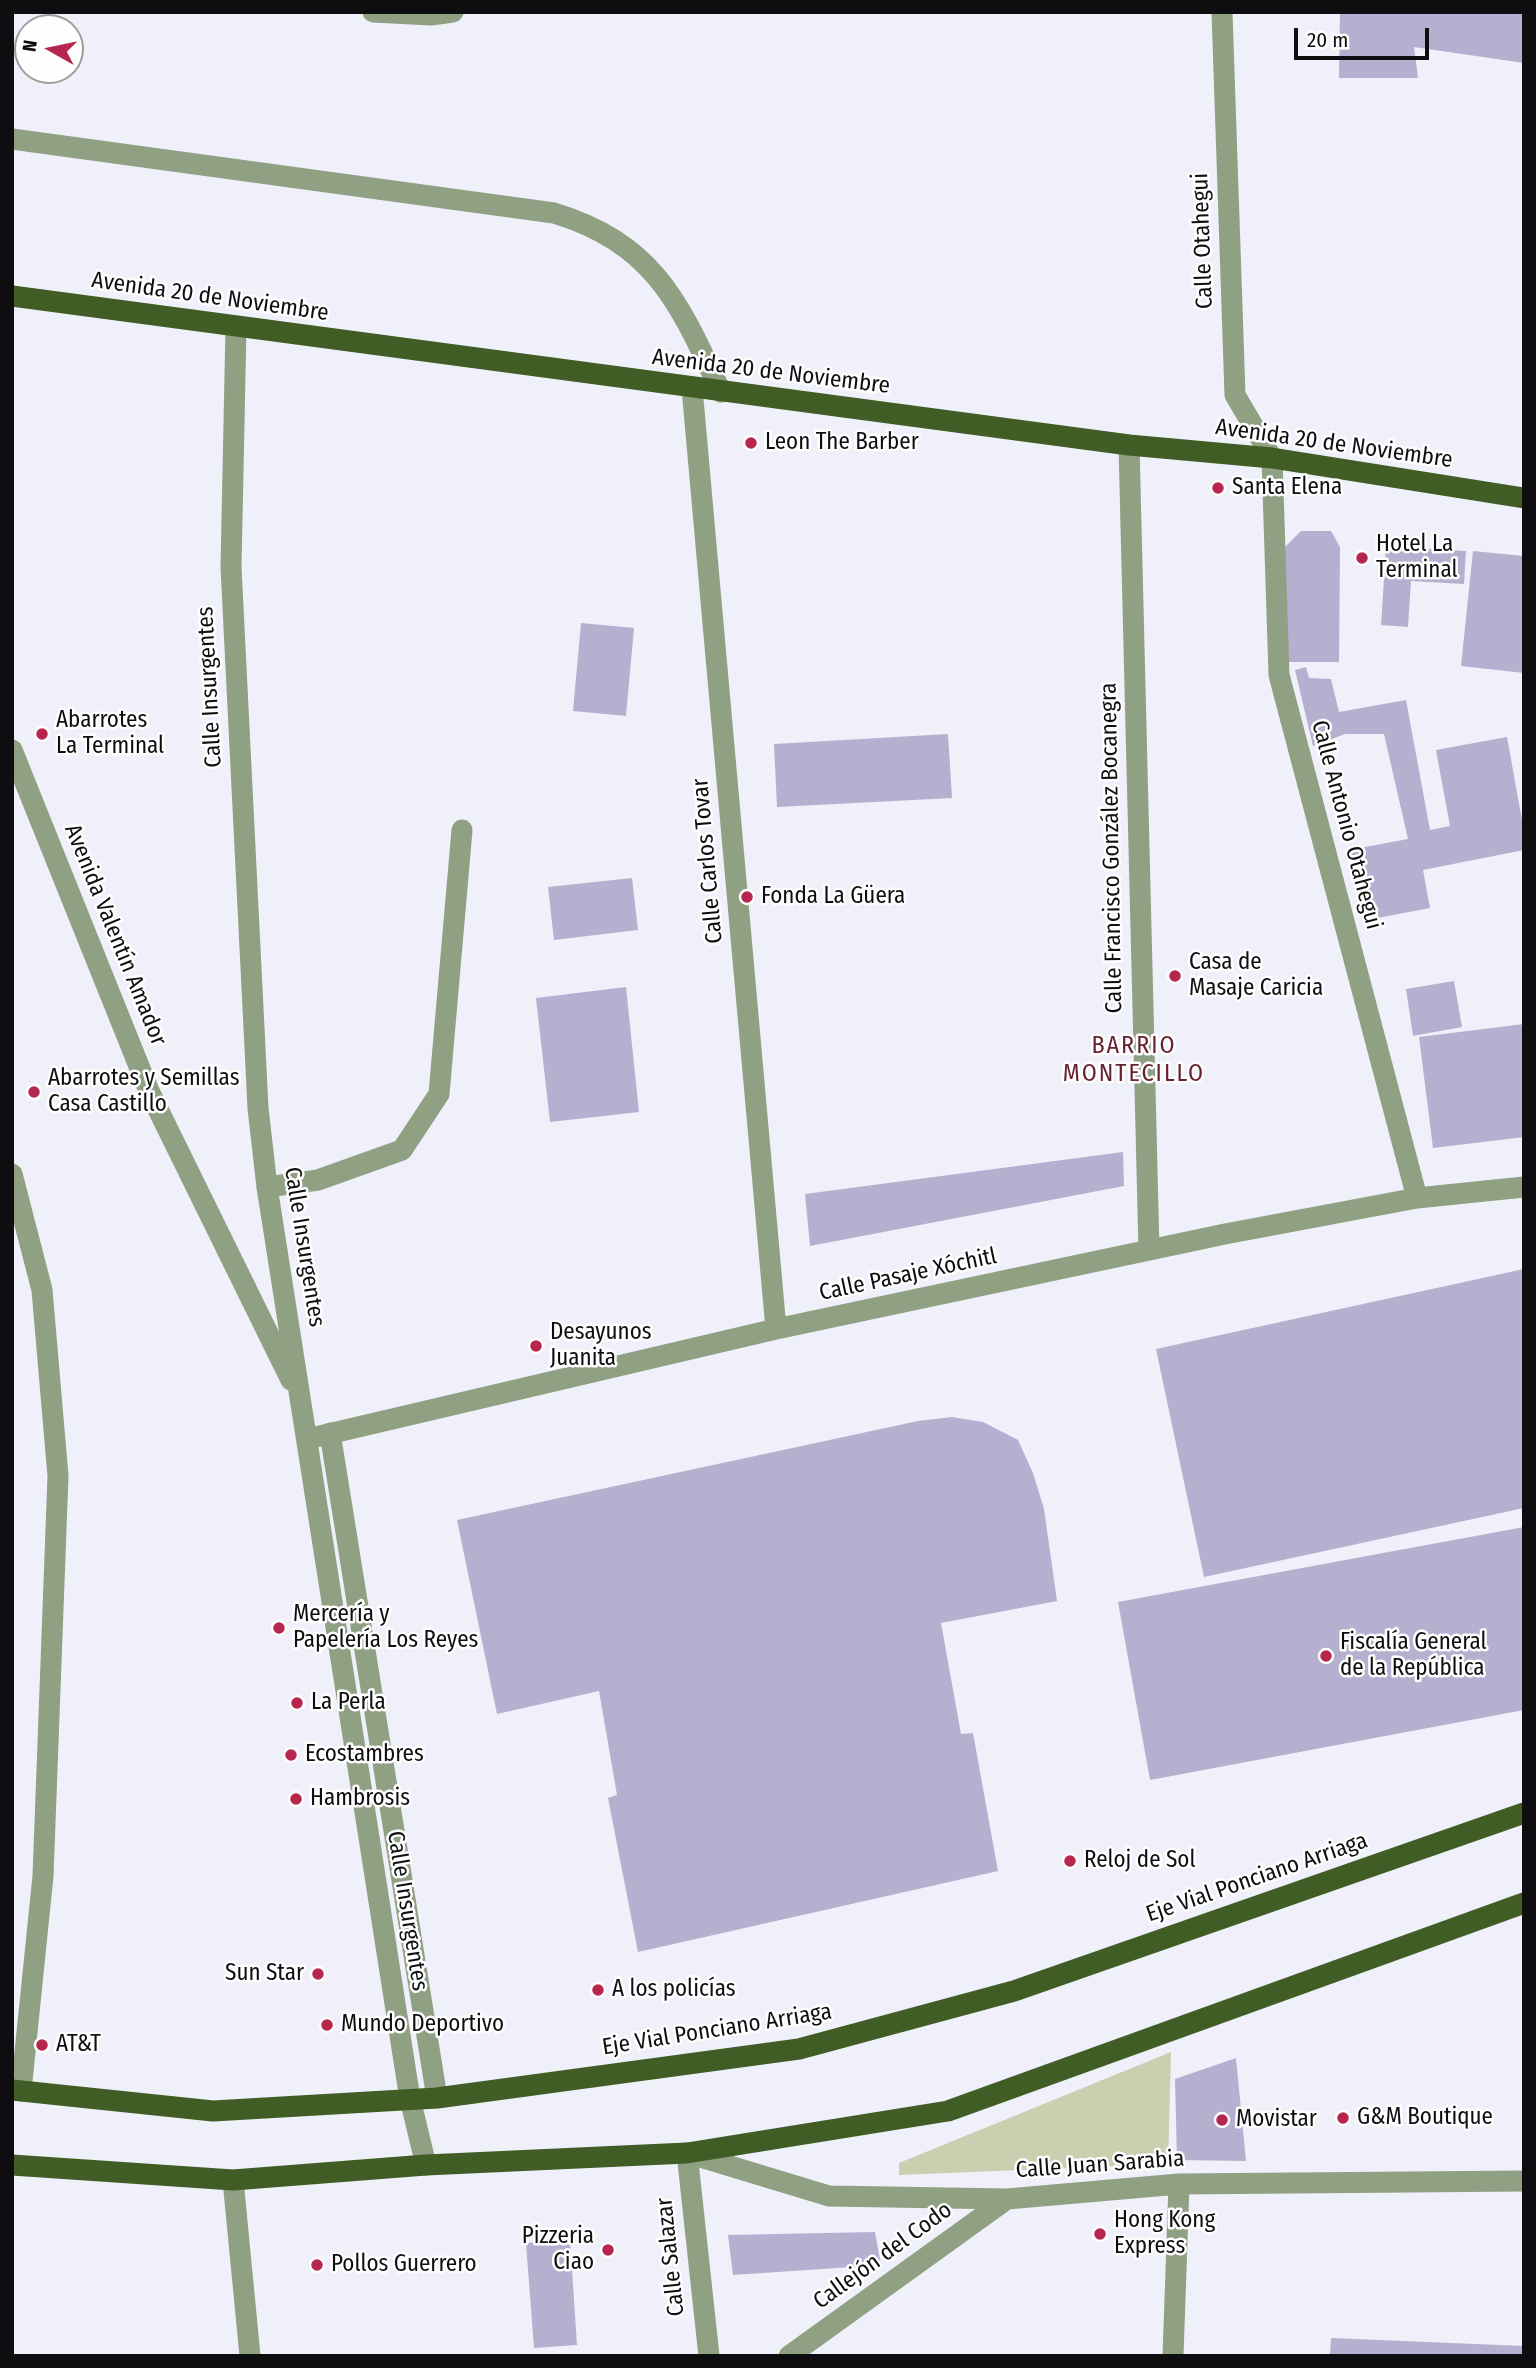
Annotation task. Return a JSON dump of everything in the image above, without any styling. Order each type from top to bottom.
[{"type":"main road","name":"Avenida 20 de Noviembre","points":[[12,296],[1129,445],[1272,458],[1524,498]]},
{"type":"main road","name":"Eje Vial Ponciano Arriaga","points":[[17,2090],[213,2111],[437,2098],[813,2045],[1014,1992],[1524,1813]]},
{"type":"main road","points":[[12,2165],[233,2180],[426,2165],[687,2153],[948,2111],[1524,1903]]},
{"type":"street","points":[[373,12],[431,15],[453,12]]},
{"type":"street","name":"Calle Otahegui","points":[[1222,12],[1235,395],[1272,458]]},
{"type":"street","points":[[12,139],[554,213],[582,222],[610,236],[639,256],[663,282],[700,347],[721,392]]},
{"type":"street","name":"Calle Insurgentes","points":[[236,327],[231,568],[258,1108],[267,1187],[410,2099],[426,2165]]},
{"type":"street","name":"Calle Carlos Tovar","points":[[692,388],[776,1329]]},
{"type":"street","name":"Calle Francisco González Bocanegra","points":[[1129,445],[1149,1250]]},
{"type":"street","name":"Calle Antonio Otahegui","points":[[1272,458],[1279,675],[1417,1198]]},
{"type":"street","name":"Avenida Valentín Amador","points":[[12,750],[149,1091],[302,1401]]},
{"type":"street","points":[[267,1187],[318,1180],[402,1150],[439,1094],[462,830]]},
{"type":"street","points":[[12,1174],[42,1290],[58,1476],[43,1876],[17,2090]]},
{"type":"street","name":"Calle Pasaje Xóchitl","points":[[307,1439],[776,1329],[1149,1250],[1417,1198],[1524,1186]]},
{"type":"street","points":[[330,1433],[437,2098]]},
{"type":"street","name":"Calle Juan Sarabia","points":[[687,2153],[829,2196],[1007,2199],[1179,2184],[1524,2181]]},
{"type":"street","name":"Calle Salazar","points":[[687,2153],[709,2356]]},
{"type":"street","points":[[233,2180],[250,2356]]},
{"type":"street","points":[[1173,2356],[1179,2184]]},
{"type":"street","name":"Callejón del Codo","points":[[789,2356],[1007,2199]]},
{"type":"green space","points":[[1171,2052],[1168,2164],[899,2175],[899,2163]]},
{"type":"building","points":[[1340,12],[1524,12],[1524,63],[1414,47],[1418,78],[1339,78]]},
{"type":"building","points":[[1301,531],[1331,531],[1340,547],[1339,662],[1285,662],[1285,547]]},
{"type":"building","points":[[1386,546],[1466,551],[1464,584],[1411,581],[1408,627],[1381,625]]},
{"type":"building","points":[[1473,551],[1524,556],[1524,673],[1461,666]]},
{"type":"building","points":[[581,623],[634,628],[626,716],[573,711]]},
{"type":"building","points":[[1306,667],[1309,678],[1331,679],[1339,712],[1406,700],[1430,830],[1450,826],[1436,750],[1507,737],[1524,831],[1524,850],[1423,870],[1430,908],[1362,921],[1349,850],[1408,839],[1384,734],[1345,734],[1313,746],[1295,670]]},
{"type":"building","points":[[948,734],[952,798],[777,807],[774,744]]},
{"type":"building","points":[[632,878],[638,930],[554,940],[548,887]]},
{"type":"building","points":[[1454,981],[1462,1027],[1413,1036],[1406,989]]},
{"type":"building","points":[[626,987],[639,1112],[550,1122],[536,998]]},
{"type":"building","points":[[1524,1024],[1524,1137],[1433,1148],[1419,1037]]},
{"type":"building","points":[[1123,1152],[1124,1186],[810,1246],[805,1194]]},
{"type":"building","points":[[1524,1269],[1524,1508],[1204,1577],[1156,1349]]},
{"type":"building","points":[[952,1417],[983,1422],[1018,1440],[1033,1473],[1044,1509],[1057,1601],[941,1623],[961,1734],[973,1733],[998,1871],[638,1952],[608,1798],[617,1795],[599,1691],[497,1714],[457,1520],[918,1421]]},
{"type":"building","name":"Fiscalía General de la República","points":[[1524,1527],[1524,1710],[1150,1780],[1118,1602]]},
{"type":"building","points":[[1236,2058],[1246,2161],[1177,2160],[1175,2079]]},
{"type":"building","points":[[875,2232],[881,2265],[733,2275],[728,2235]]},
{"type":"building","points":[[570,2240],[577,2345],[534,2348],[526,2243]]},
{"type":"building","points":[[1331,2338],[1524,2346],[1524,2356],[1330,2356]]},
{"type":"place","name":"Leon The Barber","points":[[751,443]]},
{"type":"place","name":"Santa Elena","points":[[1218,488]]},
{"type":"place","name":"Hotel La Terminal","points":[[1362,558]]},
{"type":"place","name":"Abarrotes La Terminal","points":[[42,734]]},
{"type":"place","name":"Fonda La Güera","points":[[747,897]]},
{"type":"place","name":"Casa de Masaje Caricia","points":[[1175,976]]},
{"type":"place","name":"Abarrotes y Semillas Casa Castillo","points":[[34,1092]]},
{"type":"place","name":"Desayunos Juanita","points":[[536,1346]]},
{"type":"place","name":"Mercería y Papelería Los Reyes","points":[[279,1628]]},
{"type":"place","name":"Fiscalía General de la República","points":[[1326,1656]]},
{"type":"place","name":"La Perla","points":[[297,1703]]},
{"type":"place","name":"Ecostambres","points":[[291,1755]]},
{"type":"place","name":"Hambrosis","points":[[296,1799]]},
{"type":"place","name":"Reloj de Sol","points":[[1070,1861]]},
{"type":"place","name":"Sun Star","points":[[318,1974]]},
{"type":"place","name":"A los policías","points":[[598,1990]]},
{"type":"place","name":"Mundo Deportivo","points":[[327,2025]]},
{"type":"place","name":"AT&T","points":[[42,2045]]},
{"type":"place","name":"G&M Boutique","points":[[1343,2118]]},
{"type":"place","name":"Movistar","points":[[1222,2120]]},
{"type":"place","name":"Hong Kong Express","points":[[1100,2234]]},
{"type":"place","name":"Pizzeria Ciao","points":[[608,2250]]},
{"type":"place","name":"Pollos Guerrero","points":[[317,2265]]},
{"type":"district","name":"BARRIO MONTECILLO","points":[[1134,1060]]}]
